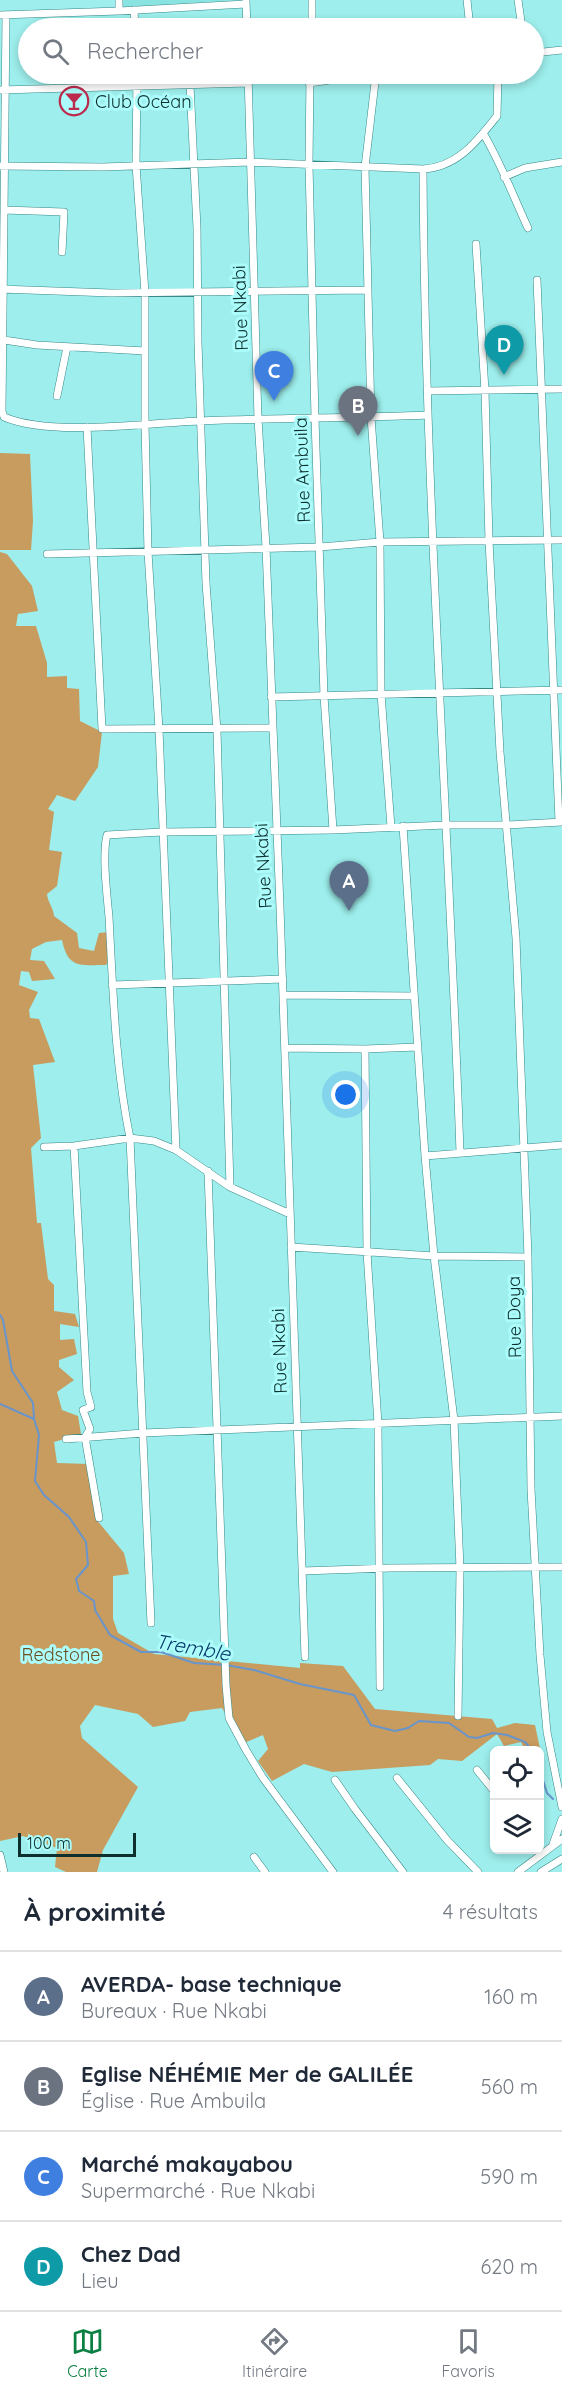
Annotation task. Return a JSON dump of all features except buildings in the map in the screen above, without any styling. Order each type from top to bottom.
[{"type":"street","points":[[119,0],[119,11]]},
{"type":"street","points":[[312,0],[312,18]]},
{"type":"street","points":[[467,0],[469,18]]},
{"type":"street","points":[[518,0],[521,18]]},
{"type":"street","points":[[247,18],[246,2],[119,11],[3,15],[2,289],[4,340],[2,411],[4,417],[26,425],[87,427],[428,414]]},
{"type":"street","points":[[134,9],[134,18]]},
{"type":"street","points":[[544,52],[562,50]]},
{"type":"street","points":[[3,90],[219,84]]},
{"type":"street","name":"Rue Nkabi","points":[[248,84],[258,419],[266,548],[283,979],[305,1657]]},
{"type":"street","name":"Rue Ambuila","points":[[309,84],[315,418],[324,696],[333,830]]},
{"type":"street","points":[[373,84],[365,167],[371,417],[380,542],[381,694],[391,827]]},
{"type":"street","points":[[2,166],[250,162],[441,168],[452,162],[483,133],[497,116],[498,84]]},
{"type":"street","points":[[190,85],[205,549],[217,730],[230,1186]]},
{"type":"street","points":[[138,86],[136,165],[146,293],[145,424],[148,552],[159,729],[176,1150]]},
{"type":"street","points":[[483,133],[497,156],[504,177],[528,228]]},
{"type":"street","points":[[504,177],[525,168],[562,162]]},
{"type":"street","points":[[423,169],[432,542],[454,954],[460,1153]]},
{"type":"street","points":[[4,210],[64,212],[62,252]]},
{"type":"street","name":"Rue Doya","points":[[476,244],[485,391],[489,541],[500,753],[516,938],[528,1257],[536,1567],[543,1701],[552,1762],[562,1807]]},
{"type":"street","points":[[151,1623],[130,1138],[122,1102],[112,985],[106,837],[109,834],[162,832],[333,830],[560,822],[552,691],[537,280]]},
{"type":"street","points":[[2,289],[146,293],[368,290]]},
{"type":"street","points":[[4,340],[67,347],[145,351]]},
{"type":"street","points":[[57,396],[67,347]]},
{"type":"street","points":[[428,391],[562,389]]},
{"type":"street","points":[[87,427],[101,728],[217,730],[272,728]]},
{"type":"street","points":[[47,554],[320,547],[380,542],[562,540]]},
{"type":"street","points":[[271,697],[562,690]]},
{"type":"street","points":[[404,826],[425,1156],[434,1256],[454,1420],[460,1569],[458,1716]]},
{"type":"street","points":[[112,985],[283,979]]},
{"type":"street","points":[[283,995],[414,996]]},
{"type":"street","points":[[285,1048],[418,1047]]},
{"type":"street","points":[[365,1049],[367,1252],[378,1424],[380,1687]]},
{"type":"street","points":[[44,1147],[74,1146],[130,1138],[148,1140],[176,1150],[230,1186],[290,1214]]},
{"type":"street","points":[[425,1156],[562,1145]]},
{"type":"street","points":[[74,1146],[87,1392],[91,1401],[91,1407],[84,1410],[90,1429],[85,1437],[99,1518]]},
{"type":"street","points":[[208,1171],[229,1718],[263,1778],[333,1872]]},
{"type":"street","points":[[291,1247],[434,1256],[528,1257]]},
{"type":"street","points":[[66,1439],[143,1433],[562,1416]]},
{"type":"street","points":[[302,1571],[562,1567]]},
{"type":"street","points":[[477,1770],[490,1785]]},
{"type":"street","points":[[397,1778],[447,1840],[478,1872]]},
{"type":"street","points":[[335,1780],[403,1872]]},
{"type":"street","points":[[553,1844],[562,1820]]},
{"type":"street","points":[[544,1848],[562,1839]]},
{"type":"street","points":[[518,1872],[537,1854]]},
{"type":"street","points":[[0,1855],[4,1872]]},
{"type":"street","points":[[254,1857],[265,1872]]},
{"type":"street","points":[[540,1872],[562,1859]]},
{"type":"shaded area","points":[[123,0],[239,0],[123,7]]},
{"type":"green space","points":[[0,453],[30,454],[33,521],[31,550],[0,550]]},
{"type":"green space","name":"Redstone","points":[[0,552],[7,554],[32,586],[38,611],[18,614],[16,626],[36,626],[47,663],[47,677],[67,676],[67,688],[79,689],[80,721],[102,732],[98,767],[75,801],[57,795],[48,809],[54,812],[49,850],[62,852],[57,886],[47,894],[54,916],[77,933],[79,948],[94,951],[99,933],[109,932],[110,958],[106,965],[82,965],[72,961],[68,956],[62,940],[46,942],[32,949],[30,960],[44,961],[55,979],[32,981],[29,972],[21,971],[19,985],[38,992],[29,1010],[30,1018],[39,1019],[55,1062],[33,1065],[41,1138],[31,1148],[37,1223],[41,1223],[48,1279],[54,1285],[54,1311],[75,1314],[79,1327],[60,1324],[60,1340],[74,1339],[77,1354],[59,1360],[59,1367],[74,1380],[57,1392],[62,1410],[78,1416],[81,1434],[54,1442],[57,1463],[89,1464],[96,1519],[124,1553],[129,1574],[113,1576],[113,1619],[118,1633],[154,1654],[300,1668],[300,1663],[343,1666],[375,1709],[492,1719],[497,1728],[515,1723],[535,1725],[539,1746],[523,1746],[521,1742],[504,1746],[497,1734],[462,1761],[438,1759],[430,1765],[332,1772],[304,1764],[272,1781],[258,1761],[268,1749],[263,1735],[244,1743],[222,1708],[190,1712],[185,1721],[153,1727],[138,1714],[95,1705],[80,1726],[82,1738],[138,1787],[103,1850],[97,1872],[66,1872],[55,1867],[57,1848],[23,1836],[0,1841]]},
{"type":"waterway","points":[[0,1315],[3,1320],[12,1371],[33,1403],[34,1418]]},
{"type":"waterway","name":"Tremble","points":[[0,1404],[34,1419],[39,1435],[35,1481],[44,1495],[69,1517],[86,1542],[88,1565],[76,1579],[79,1591],[94,1601],[95,1610],[110,1635],[141,1652],[161,1652],[194,1663],[254,1670],[300,1684],[354,1695],[371,1725],[395,1731],[408,1728],[419,1721],[449,1723],[469,1737],[477,1738],[493,1733],[507,1735],[525,1742],[528,1746]]},
{"type":"waterway","name":"Tremble","points":[[544,1784],[547,1793],[553,1799]]},
{"type":"place","name":"Club Océan","points":[[74,101]]},
{"type":"place","name":"Chez Dad","points":[[504,375]]},
{"type":"place","name":"Marché makayabou","points":[[274,401]]},
{"type":"place","name":"Eglise NÉHÉMIE Mer de GALILÉE","points":[[358,436]]},
{"type":"place","name":"AVERDA- base technique","points":[[349,911]]}]
